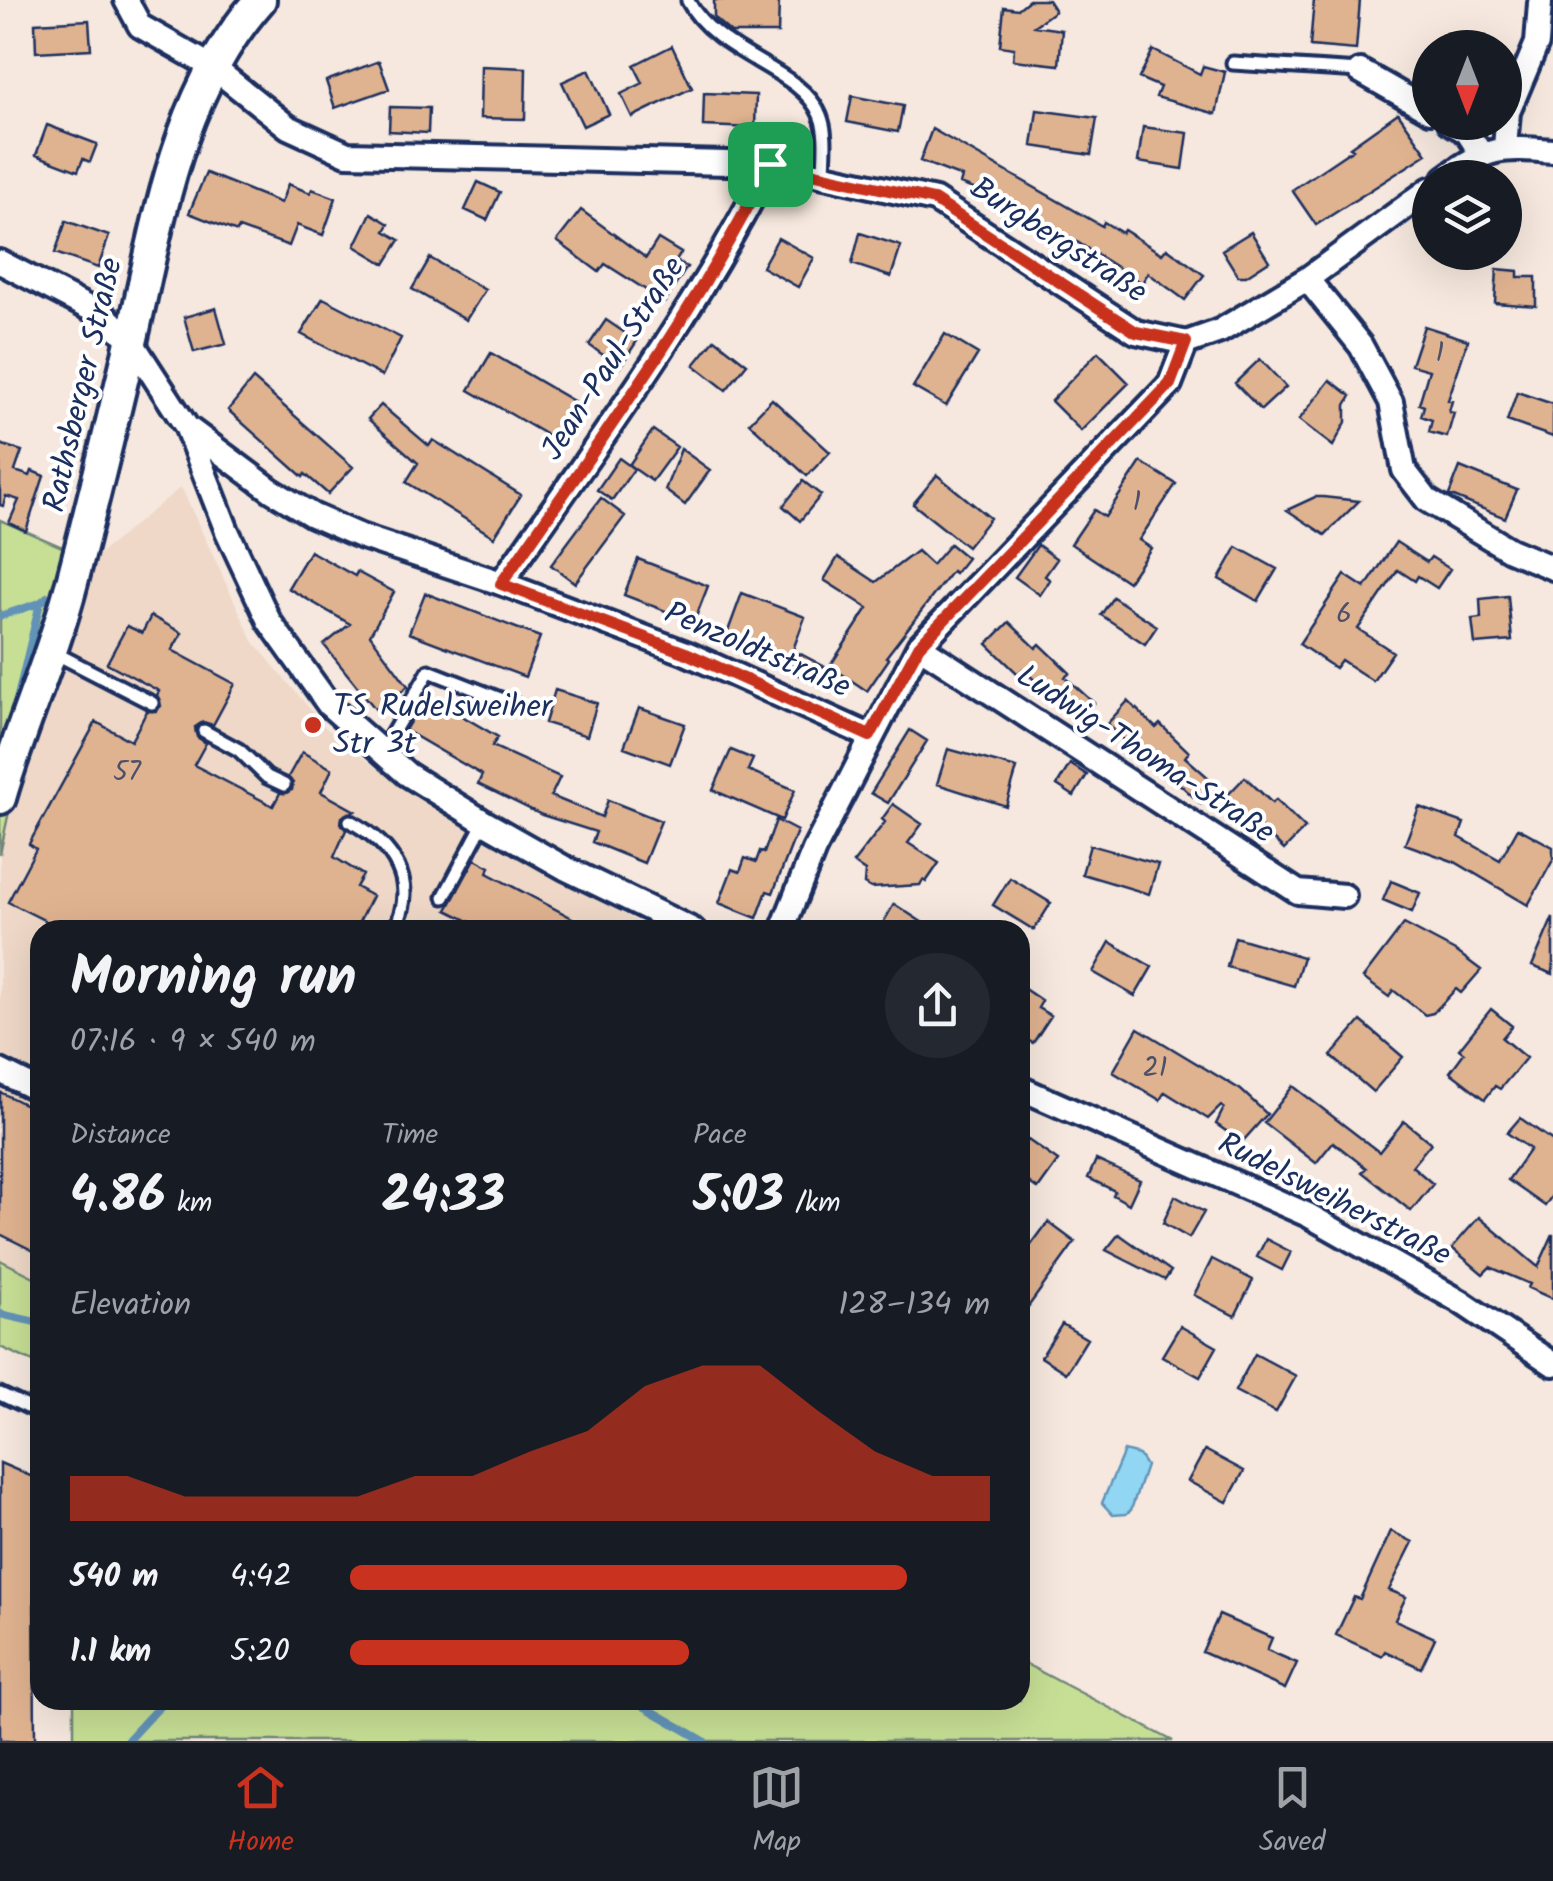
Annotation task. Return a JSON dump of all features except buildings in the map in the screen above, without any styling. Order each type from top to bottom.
[{"type":"street","name":"Burgbergstraße","points":[[126,0],[140,26],[214,68],[288,126],[347,154],[770,164],[934,200],[1136,332],[1186,342]]},
{"type":"street","name":"Rathsberger Straße","points":[[0,798],[72,584],[172,166],[214,68],[260,0]]},
{"type":"street","points":[[1493,151],[1547,11]]},
{"type":"street","points":[[1360,71],[1412,101]]},
{"type":"street","points":[[1477,140],[1493,151]]},
{"type":"street","points":[[1477,160],[1493,151],[1553,151]]},
{"type":"street","name":"Jean-Paul-Straße","points":[[501,584],[650,368],[739,226],[770,164]]},
{"type":"street","points":[[786,920],[814,850],[919,646],[1170,384],[1186,342],[1220,332],[1307,279],[1412,201]]},
{"type":"street","points":[[0,262],[106,317],[131,342],[186,426],[227,532],[269,621],[330,704],[407,774],[566,868],[673,920]]},
{"type":"street","points":[[1307,279],[1361,346],[1384,388],[1391,402],[1404,470],[1427,500],[1510,550],[1553,568]]},
{"type":"street","name":"Penzoldtstraße","points":[[186,426],[271,490],[312,515],[360,536],[686,653],[870,736]]},
{"type":"street","name":"Ludwig-Thoma-Straße","points":[[919,646],[1298,892],[1344,896]]},
{"type":"street","points":[[0,1071],[30,1086]]},
{"type":"street","name":"Rudelsweiherstraße","points":[[1030,1092],[1308,1215],[1460,1302],[1553,1364]]},
{"type":"lane","points":[[688,1],[712,35],[809,97],[820,113],[825,131],[824,176]]},
{"type":"lane","points":[[1232,63],[1360,71]]},
{"type":"lane","points":[[52,651],[152,703]]},
{"type":"lane","points":[[382,751],[429,671],[516,705]]},
{"type":"lane","points":[[204,731],[239,750],[266,776],[284,785]]},
{"type":"lane","points":[[350,821],[375,835],[405,879],[404,910],[399,920]]},
{"type":"lane","points":[[444,897],[484,822]]},
{"type":"lane","points":[[0,1394],[30,1408]]},
{"type":"shaded area","points":[[181,487],[253,641],[325,727],[405,791],[634,920],[30,920],[30,1275],[0,1260],[0,854],[18,769],[92,560]]},
{"type":"green space","points":[[0,520],[92,560],[18,769],[0,854]]},
{"type":"green space","points":[[0,1260],[30,1275],[30,1360],[0,1347]]},
{"type":"green space","points":[[1030,1666],[1173,1741],[74,1741],[74,1710],[1030,1710]]},
{"type":"water","points":[[1124,1451],[1139,1455],[1146,1466],[1131,1510],[1113,1515],[1102,1503]]},
{"type":"waterway","points":[[15,709],[40,603],[47,597]]},
{"type":"waterway","points":[[0,616],[40,603]]},
{"type":"waterway","points":[[0,746],[10,722]]},
{"type":"waterway","points":[[0,1314],[30,1321]]},
{"type":"waterway","points":[[127,1741],[156,1710]]},
{"type":"waterway","points":[[650,1710],[704,1741]]},
{"type":"place","name":"TS Rudelsweiher Str 3t","points":[[313,725]]},
{"type":"route","points":[[770,164],[934,200],[1136,332],[1186,342],[1170,384],[919,646],[870,736],[686,653],[501,584],[650,368],[739,226],[770,164]]}]
